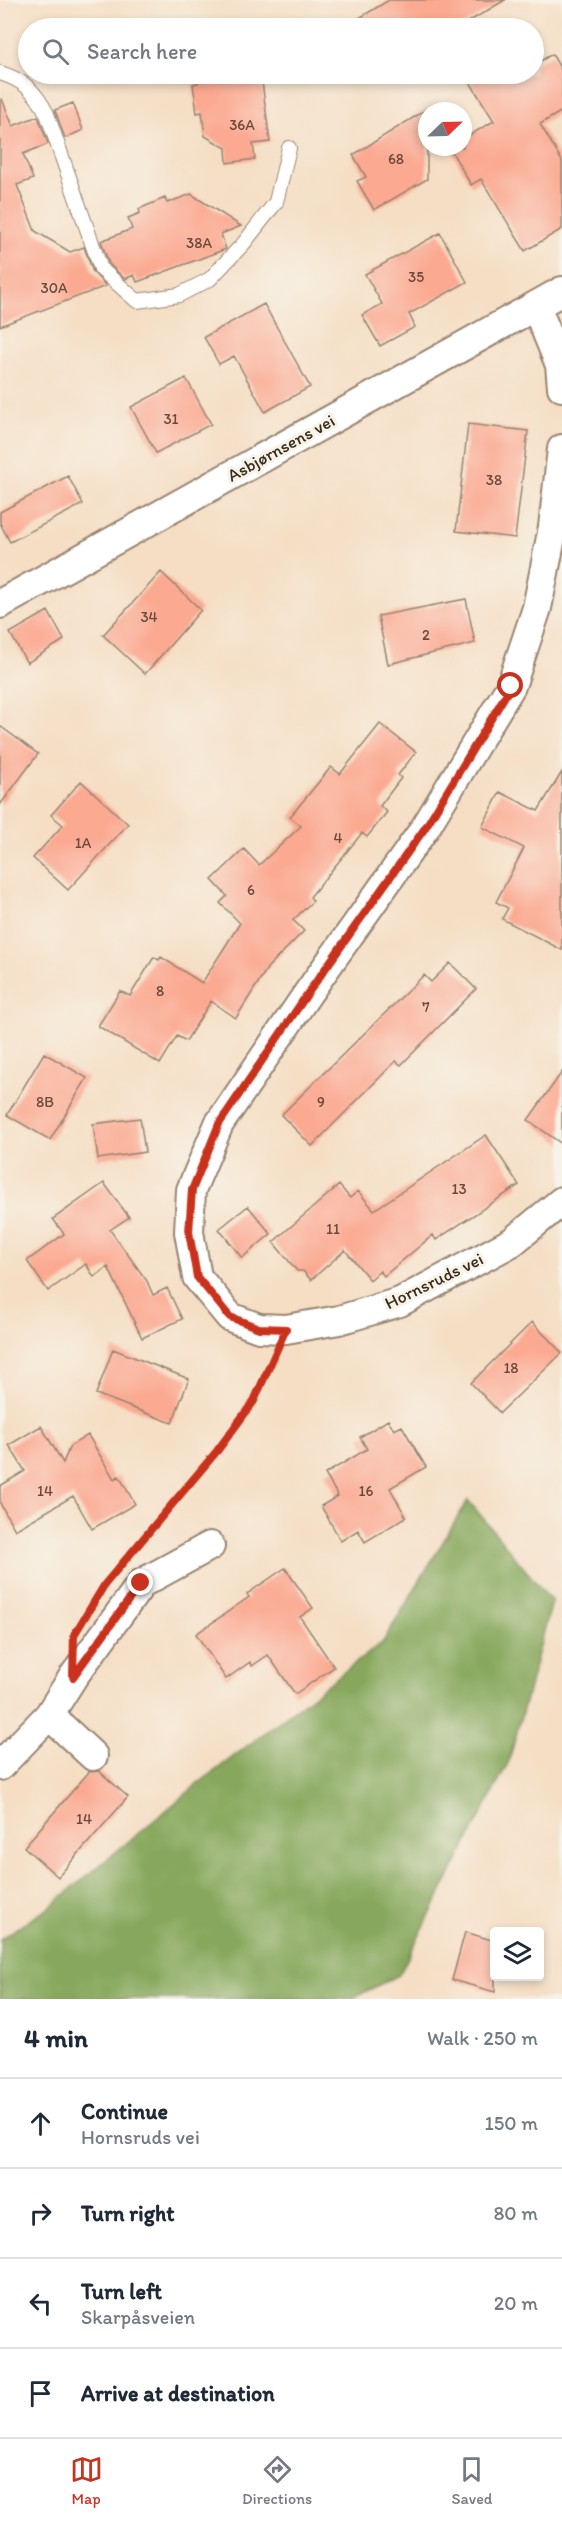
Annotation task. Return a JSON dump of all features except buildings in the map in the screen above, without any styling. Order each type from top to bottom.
[{"type":"street","name":"Asbjørnsens vei","points":[[0,604],[562,291]]},
{"type":"street","points":[[536,306],[560,365],[562,387]]},
{"type":"street","name":"Hornsruds vei","points":[[562,449],[554,527],[537,608],[511,686],[425,828],[219,1124],[192,1190],[189,1232],[197,1277],[230,1317],[259,1328],[286,1329],[339,1320],[400,1302],[512,1242],[562,1201]]},
{"type":"street","points":[[0,1766],[49,1715],[73,1677],[141,1583],[210,1546]]},
{"type":"street","points":[[49,1715],[93,1756]]},
{"type":"lane","points":[[0,73],[18,81]]},
{"type":"lane","points":[[24,84],[38,95],[47,114],[101,269],[136,301],[179,295],[210,279],[244,243],[276,202],[289,148]]},
{"type":"path","points":[[135,1549],[217,1451],[254,1401],[286,1329]]},
{"type":"green space","points":[[468,1500],[552,1602],[509,1761],[399,1975],[351,1999],[0,1999],[0,1939],[46,1910],[199,1783],[383,1642]]},
{"type":"route","points":[[141,1583],[73,1677],[74,1635],[105,1584],[217,1451],[254,1401],[286,1329],[259,1328],[230,1317],[197,1277],[189,1232],[192,1190],[219,1124],[425,828],[511,686]]}]
